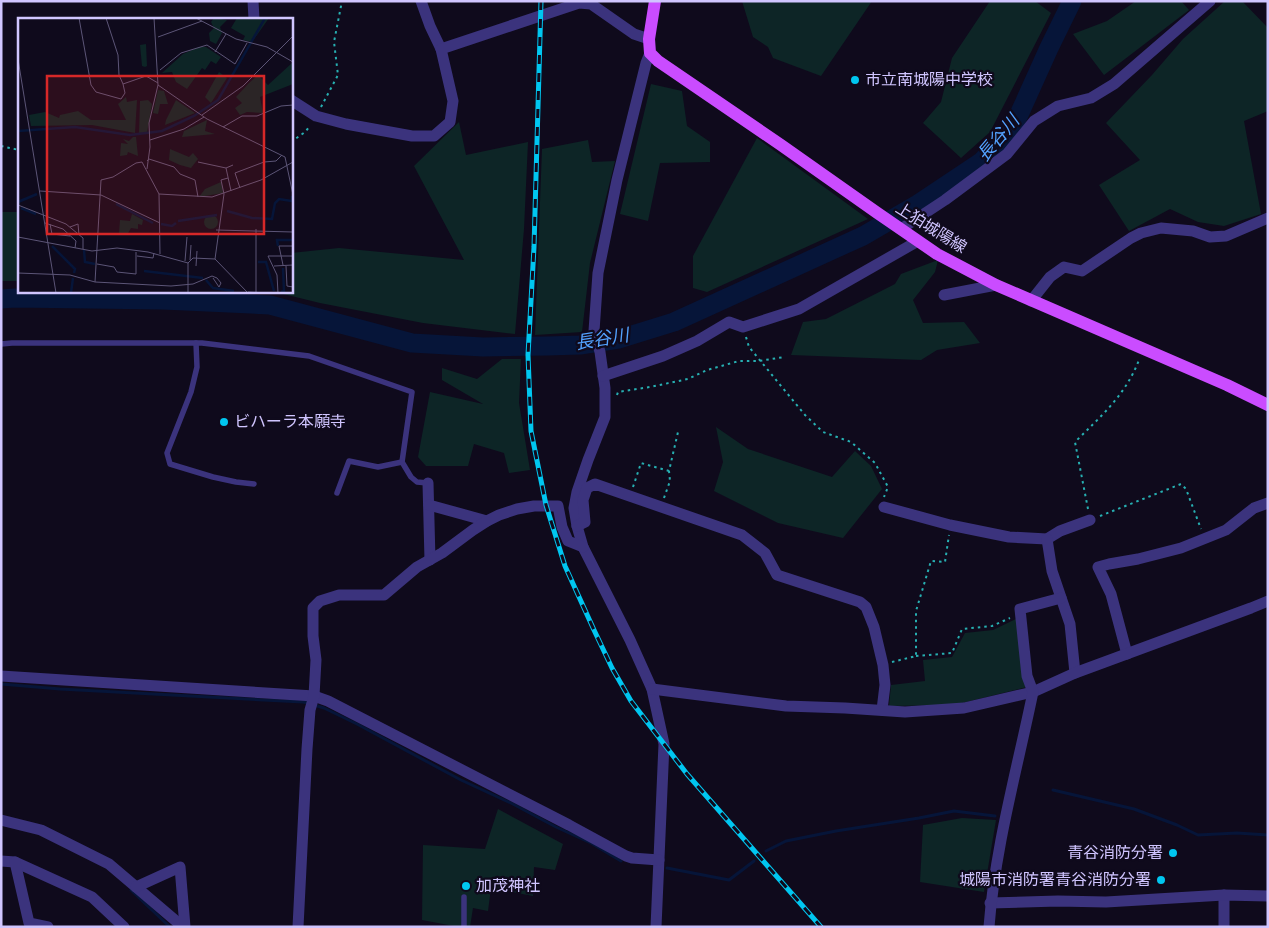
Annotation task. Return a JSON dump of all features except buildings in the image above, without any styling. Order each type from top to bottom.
[{"type":"main road","points":[[650,53],[649,39],[655,1]]},
{"type":"main road","name":"上狛城陽線","points":[[650,53],[658,61],[937,254],[1031,301],[1143,348],[1268,405]]},
{"type":"street","points":[[253,1],[254,18]]},
{"type":"street","points":[[292,101],[316,116],[346,124],[412,136],[434,136],[450,122],[453,101],[441,49],[421,1]]},
{"type":"street","points":[[898,227],[945,200],[1007,154],[1034,121],[1058,106],[1091,98],[1114,84],[1210,1]]},
{"type":"street","points":[[441,49],[579,2],[591,4],[634,34],[649,39]]},
{"type":"street","points":[[650,53],[617,180],[598,272],[594,331],[604,376],[605,417],[577,492],[574,508],[583,547],[652,688],[664,744],[656,927]]},
{"type":"street","points":[[1031,301],[1050,277],[1064,267],[1082,271],[1141,233],[1162,228],[1193,231],[1210,237],[1226,236],[1268,218]]},
{"type":"street","points":[[604,376],[663,356],[697,341],[729,322],[743,327],[799,309],[918,241]]},
{"type":"street","points":[[944,295],[996,285]]},
{"type":"street","points":[[428,483],[430,560]]},
{"type":"street","points":[[577,526],[585,522],[583,500],[587,488],[595,484],[742,535],[765,553],[777,576],[860,602],[866,607],[874,627],[883,665],[886,685],[882,710]]},
{"type":"street","points":[[884,503],[950,525],[1009,537],[1046,539],[1060,531],[1090,520]]},
{"type":"street","points":[[1127,654],[1111,594],[1098,567],[1181,548],[1226,530],[1254,508],[1268,503]]},
{"type":"street","points":[[429,505],[487,521]]},
{"type":"street","points":[[298,927],[306,749],[310,710],[314,696],[316,660],[313,608],[320,601],[338,596],[384,595],[417,566],[442,553],[487,521],[517,509],[534,506],[558,506],[562,527],[568,541],[583,547]]},
{"type":"street","points":[[1046,539],[1052,571],[1070,624],[1074,673]]},
{"type":"street","points":[[989,927],[990,903],[999,849],[1033,692],[1027,676],[1020,609],[1061,598]]},
{"type":"street","points":[[652,688],[786,706],[905,712],[964,708],[1033,692],[1074,673],[1268,601]]},
{"type":"street","points":[[1,676],[314,696],[354,714],[626,856],[659,860]]},
{"type":"street","points":[[1,820],[41,830],[109,864],[184,927]]},
{"type":"street","points":[[1,861],[15,862],[92,897],[124,927]]},
{"type":"street","points":[[15,862],[29,923],[48,927]]},
{"type":"street","points":[[136,887],[180,867],[184,927]]},
{"type":"street","points":[[990,903],[1106,902],[1224,895],[1268,896]]},
{"type":"street","points":[[1224,895],[1224,927]]},
{"type":"lane","points":[[1,344],[196,343],[309,356],[412,392],[402,462],[411,477],[417,482],[428,483]]},
{"type":"lane","points":[[196,343],[197,367],[191,392],[167,452],[170,464],[213,477],[254,484]]},
{"type":"lane","points":[[338,493],[349,460],[378,467],[402,462]]},
{"type":"lane","points":[[464,898],[464,927]]},
{"type":"path","points":[[292,141],[305,132],[316,116],[338,75],[334,42],[342,1]]},
{"type":"path","points":[[1,146],[18,150]]},
{"type":"path","points":[[743,327],[749,347],[805,415],[823,432],[851,442],[875,463],[888,487],[884,503]]},
{"type":"path","points":[[1143,348],[1133,375],[1111,407],[1075,442],[1090,520],[1181,484],[1186,489],[1205,538]]},
{"type":"path","points":[[614,400],[618,392],[650,388],[688,379],[707,370],[739,361],[760,361],[784,357]]},
{"type":"path","points":[[661,507],[670,481],[669,471],[678,432]]},
{"type":"path","points":[[630,496],[642,463],[669,471]]},
{"type":"path","points":[[916,656],[916,611],[930,561],[945,562],[950,525]]},
{"type":"path","points":[[883,665],[916,656],[952,653],[962,629],[992,626],[1021,613]]},
{"type":"green space","points":[[742,1],[872,1],[821,76],[773,58],[768,47],[753,37]]},
{"type":"green space","points":[[990,1],[1035,1],[1051,13],[990,132],[961,158],[923,123],[941,102],[952,58]]},
{"type":"green space","points":[[1136,1],[1181,1],[1189,10],[1104,75],[1073,34],[1107,21]]},
{"type":"green space","points":[[1225,1],[1242,1],[1268,28],[1268,111],[1244,121],[1261,214],[1224,226],[1198,222],[1170,209],[1129,231],[1099,185],[1140,160],[1106,123],[1183,39]]},
{"type":"green space","points":[[651,84],[682,91],[687,126],[710,142],[710,162],[660,163],[648,221],[620,214]]},
{"type":"green space","points":[[459,122],[466,155],[528,142],[524,229],[515,334],[423,323],[320,303],[275,292],[292,292],[292,253],[339,248],[464,260],[414,166]]},
{"type":"green space","points":[[757,138],[868,219],[707,292],[693,288],[693,256]]},
{"type":"green space","points":[[588,140],[592,162],[615,161],[590,263],[582,332],[535,335],[542,149]]},
{"type":"green space","points":[[1,212],[18,212],[18,281],[1,281]]},
{"type":"green space","points":[[938,260],[935,272],[913,300],[923,323],[964,322],[980,343],[937,350],[921,360],[791,355],[803,322],[826,319],[895,284],[901,274]]},
{"type":"green space","points":[[502,359],[521,359],[519,403],[530,470],[509,473],[504,453],[474,444],[468,466],[426,466],[418,457],[430,392],[483,404],[442,380],[442,368],[477,379]]},
{"type":"green space","points":[[716,427],[748,449],[832,477],[855,451],[871,466],[882,489],[843,538],[778,523],[714,491],[723,462]]},
{"type":"green space","points":[[1018,618],[1027,687],[954,705],[889,706],[891,685],[925,681],[923,660],[952,657],[965,633],[993,630]]},
{"type":"green space","points":[[498,809],[563,844],[555,870],[534,867],[533,896],[491,888],[488,911],[473,908],[470,927],[459,927],[422,920],[423,845],[485,849]]},
{"type":"green space","points":[[962,818],[996,820],[984,892],[920,882],[923,825]]},
{"type":"waterway","name":"長谷川","points":[[1,299],[163,300],[270,305],[412,343],[483,347],[548,346],[580,345],[619,339],[674,322],[863,236],[918,204],[981,162],[1017,119],[1072,1]]},
{"type":"waterway","points":[[1,684],[308,703]]},
{"type":"waterway","points":[[314,705],[357,724],[461,780],[591,843],[621,861]]},
{"type":"waterway","points":[[1053,790],[1134,809],[1198,835],[1237,833],[1268,835]]},
{"type":"waterway","points":[[766,851],[786,841],[954,811],[995,816]]},
{"type":"waterway","points":[[667,868],[729,880],[754,861]]},
{"type":"waterway","points":[[131,890],[170,927]]},
{"type":"railway","points":[[541,1],[534,247],[528,355],[531,431],[546,505],[565,566],[612,668],[631,701],[687,774],[821,927]]},
{"type":"place","name":"市立南城陽中学校","points":[[855,80]]},
{"type":"place","name":"ビハーラ本願寺","points":[[224,422]]},
{"type":"place","name":"青谷消防分署","points":[[1173,853]]},
{"type":"place","name":"城陽市消防署青谷消防分署","points":[[1161,880]]},
{"type":"place","name":"加茂神社","points":[[466,886]]}]
